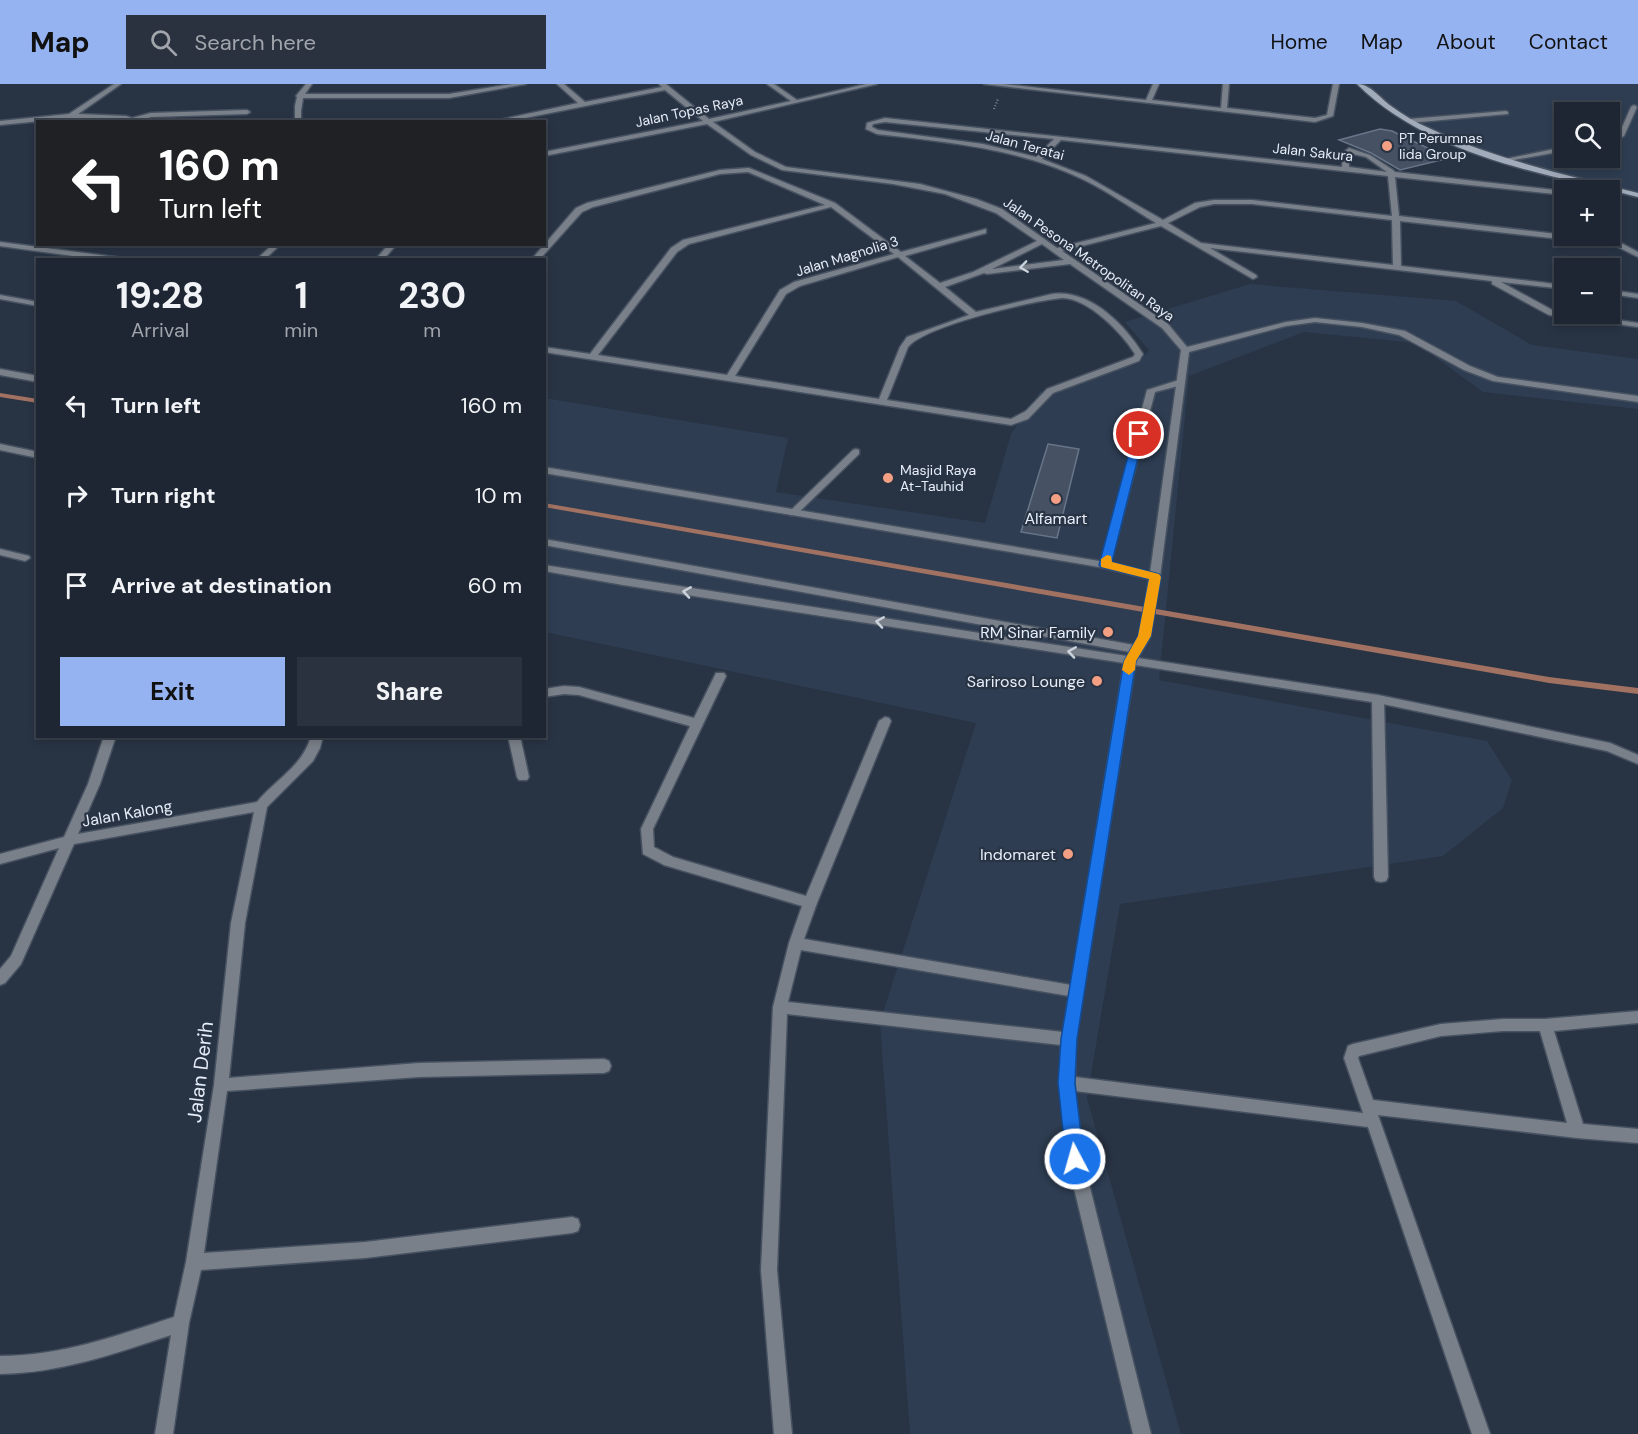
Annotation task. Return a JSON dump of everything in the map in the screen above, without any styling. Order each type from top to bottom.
[{"type":"main road","points":[[1360,84],[1380,103],[1409,121],[1458,144],[1503,160],[1638,195]]},
{"type":"street","points":[[71,116],[118,84]]},
{"type":"street","points":[[298,120],[296,109],[299,96],[309,84]]},
{"type":"street","points":[[299,96],[461,95],[523,84]]},
{"type":"street","points":[[560,84],[583,104]]},
{"type":"street","points":[[770,84],[795,101]]},
{"type":"street","name":"Jalan Topas Raya","points":[[546,154],[710,121],[874,84]]},
{"type":"street","points":[[987,84],[1325,119],[1330,116],[1336,84]]},
{"type":"street","points":[[1148,102],[1156,84]]},
{"type":"street","points":[[1224,110],[1226,84]]},
{"type":"street","points":[[503,120],[664,86]]},
{"type":"street","name":"Jalan Pesona Metropolitan Raya","points":[[664,86],[769,164],[804,172],[934,188],[971,198],[999,211],[1165,326],[1185,350]]},
{"type":"street","points":[[1620,136],[1634,108]]},
{"type":"street","points":[[137,120],[151,115],[247,112]]},
{"type":"street","points":[[1409,121],[1506,113]]},
{"type":"street","points":[[0,123],[71,116],[121,120]]},
{"type":"street","name":"Jalan Sakura","points":[[868,128],[870,123],[885,120],[1554,192]]},
{"type":"street","name":"Jalan Teratai","points":[[868,128],[877,132],[964,142],[1039,158],[1084,177],[1253,277]]},
{"type":"street","points":[[1039,158],[1059,138]]},
{"type":"street","points":[[1346,169],[1346,153],[1349,150],[1356,151],[1384,165],[1391,173],[1396,218],[1397,267]]},
{"type":"street","points":[[1503,160],[1554,151]]},
{"type":"street","points":[[536,258],[579,210],[591,205],[730,169],[748,170],[832,206],[900,255],[973,314]]},
{"type":"street","points":[[1056,250],[1163,223],[1198,205],[1214,202],[1252,202],[1554,236]]},
{"type":"street","points":[[593,356],[674,250],[686,242],[832,206]]},
{"type":"street","name":"Jalan Magnolia 3","points":[[730,378],[783,292],[797,284],[983,231]]},
{"type":"street","points":[[940,286],[976,274],[1043,241]]},
{"type":"street","points":[[0,244],[108,258]]},
{"type":"street","points":[[1198,244],[1554,286]]},
{"type":"street","points":[[1620,245],[1638,255]]},
{"type":"street","points":[[261,258],[276,246]]},
{"type":"street","points":[[380,258],[392,246]]},
{"type":"street","points":[[976,274],[1072,261]]},
{"type":"street","points":[[1490,279],[1552,313],[1638,325]]},
{"type":"street","points":[[1620,293],[1638,296]]},
{"type":"street","points":[[546,349],[1011,422],[1023,420],[1044,394],[1136,359],[1138,354],[1125,333],[1082,299],[1073,296],[1051,297],[973,314],[910,339],[904,347],[882,401]]},
{"type":"street","points":[[0,297],[36,304]]},
{"type":"street","points":[[1142,1434],[1075,1159],[1067,1083],[1069,1039],[1133,655],[1144,636],[1155,577],[1185,350],[1286,324],[1315,320],[1362,325],[1402,333],[1467,369],[1496,379],[1638,399]]},
{"type":"street","points":[[0,372],[36,379]]},
{"type":"street","points":[[1105,565],[1150,390],[1179,383]]},
{"type":"street","points":[[0,447],[36,455]]},
{"type":"street","points":[[793,513],[856,452]]},
{"type":"street","points":[[546,470],[1105,565],[1155,577]]},
{"type":"street","points":[[546,542],[1133,655],[1378,699],[1610,747],[1638,760]]},
{"type":"street","points":[[0,552],[25,558]]},
{"type":"street","points":[[546,568],[634,584],[1133,655]]},
{"type":"street","points":[[720,676],[647,829],[648,850],[669,861],[810,903]]},
{"type":"street","points":[[546,693],[579,691],[696,723]]},
{"type":"street","points":[[1378,699],[1381,877]]},
{"type":"street","points":[[783,1434],[769,1270],[780,1006],[796,943],[810,903],[885,721]]},
{"type":"street","points":[[0,979],[16,960],[94,784],[109,738]]},
{"type":"street","points":[[261,806],[269,794],[303,767],[315,751],[317,738]]},
{"type":"street","points":[[514,738],[523,777]]},
{"type":"street","name":"Jalan Kalong","points":[[0,859],[70,840],[261,806]]},
{"type":"street","name":"Jalan Derih","points":[[164,1434],[181,1323],[194,1262],[221,1085],[238,923],[261,806]]},
{"type":"street","points":[[796,943],[1078,992]]},
{"type":"street","points":[[780,1006],[1069,1039]]},
{"type":"street","points":[[1481,1434],[1351,1058],[1353,1051],[1441,1030],[1503,1025],[1545,1025],[1638,1017]]},
{"type":"street","points":[[1545,1025],[1577,1131]]},
{"type":"street","points":[[221,1085],[419,1070],[604,1066]]},
{"type":"street","points":[[1067,1083],[1371,1114],[1638,1136]]},
{"type":"street","points":[[194,1262],[364,1250],[573,1225]]},
{"type":"street","points":[[0,1365],[26,1366],[85,1354],[181,1323]]},
{"type":"shaded area","points":[[1359,84],[1638,84],[1638,195],[1620,190],[1620,180],[1580,180],[1500,159],[1429,134],[1380,104]]},
{"type":"shaded area","points":[[1250,284],[1456,301],[1532,345],[1638,359],[1638,409],[1483,392],[1416,343],[1304,332],[1189,376],[1159,680],[1487,741],[1512,780],[1503,808],[1443,856],[1120,904],[1087,1098],[1181,1434],[910,1434],[880,1022],[976,723],[546,632],[546,398],[788,438],[776,492],[985,523],[1011,434],[1040,392],[1139,363],[1149,350],[1125,322]]},
{"type":"building","name":"PT Perumnas Iida Group","points":[[1380,129],[1392,131],[1436,152],[1432,153],[1445,159],[1400,170],[1371,153],[1339,140]]},
{"type":"building","points":[[1048,444],[1079,449],[1057,538],[1021,532]]},
{"type":"waterway","points":[[0,395],[36,401]]},
{"type":"waterway","points":[[546,505],[1549,680],[1638,691]]},
{"type":"slow traffic","points":[[1107,559],[1105,565],[1155,577],[1144,636],[1130,661],[1129,670]]},
{"type":"place","name":"PT Perumnas Iida Group","points":[[1387,146]]},
{"type":"place","name":"Masjid Raya At-Tauhid","points":[[888,478]]},
{"type":"place","name":"Alfamart","points":[[1056,499]]},
{"type":"place","name":"RM Sinar Family","points":[[1108,632]]},
{"type":"place","name":"Sariroso Lounge","points":[[1097,681]]},
{"type":"place","name":"Indomaret","points":[[1068,854]]},
{"type":"route","points":[[1075,1159],[1067,1083],[1069,1039],[1130,661],[1144,636],[1155,577],[1105,565],[1139,434]]}]
